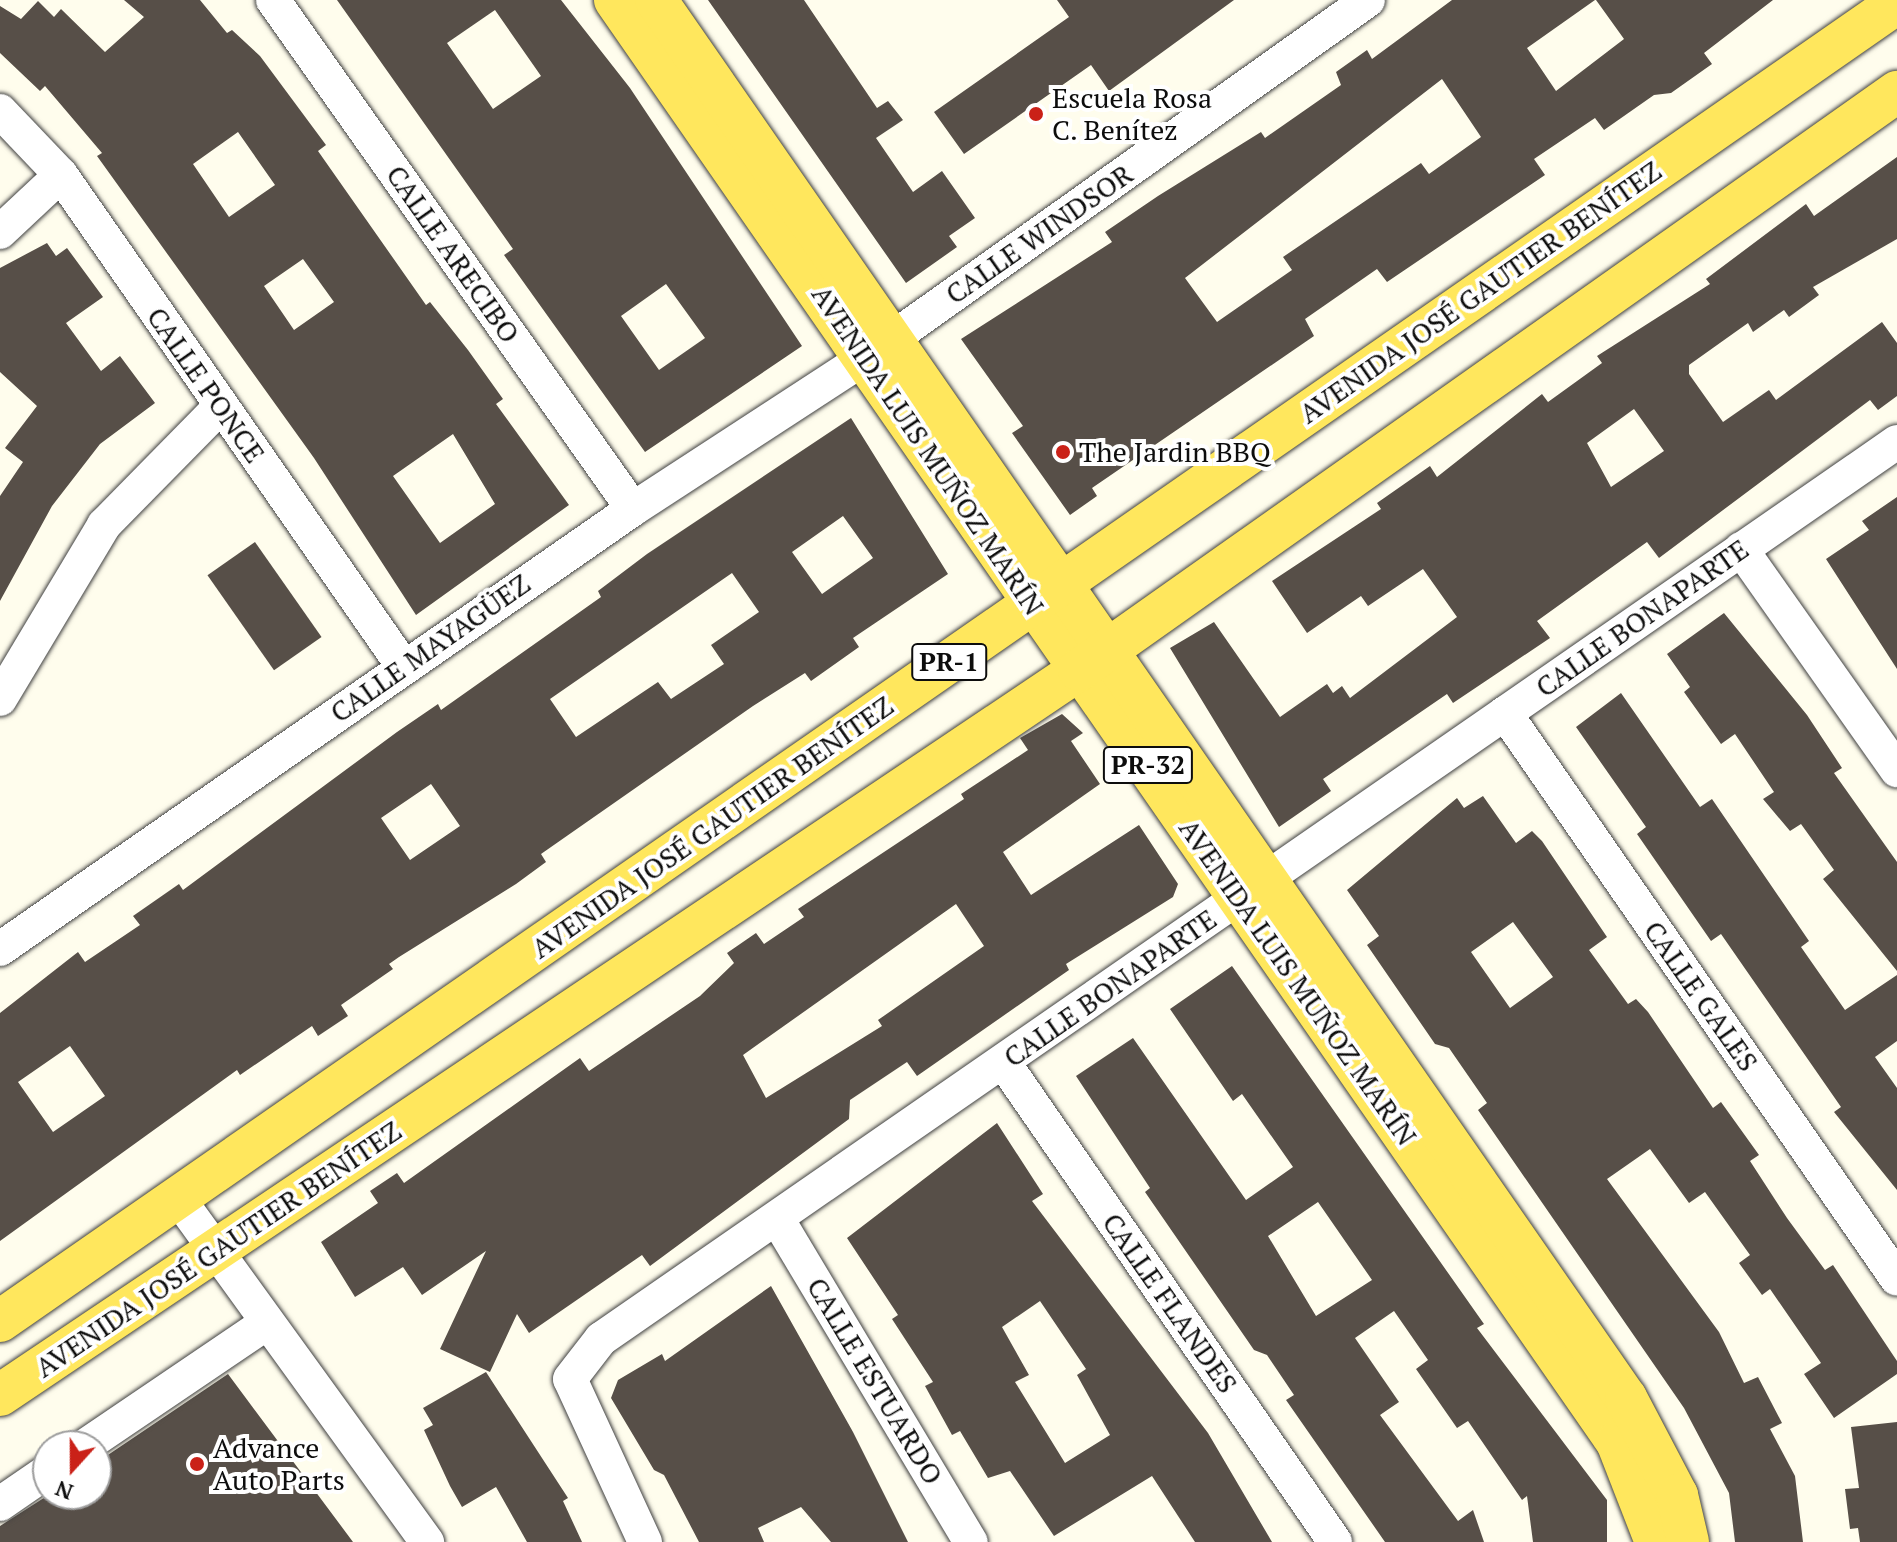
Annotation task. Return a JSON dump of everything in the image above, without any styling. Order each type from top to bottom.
[{"type":"main road","name":"AVENIDA LUIS MUÑOZ MARÍN","points":[[615,0],[879,348]]},
{"type":"main road","name":"AVENIDA LUIS MUÑOZ MARÍN","points":[[656,0],[879,348],[1093,660],[1252,888],[1626,1398],[1677,1495],[1688,1542]]},
{"type":"main road","name":"AVENIDA JOSÉ GAUTIER BENÍTEZ","points":[[0,1321],[1048,594],[1796,70],[1897,3]]},
{"type":"main road","name":"AVENIDA JOSÉ GAUTIER BENÍTEZ","points":[[0,1395],[1093,660],[1897,92]]},
{"type":"main road","name":"AVENIDA LUIS MUÑOZ MARÍN","points":[[1252,888],[1617,1442],[1656,1542]]},
{"type":"street","name":"CALLE ARECIBO","points":[[273,0],[633,509]]},
{"type":"street","name":"CALLE WINDSOR","points":[[879,348],[1368,0]]},
{"type":"street","points":[[1796,70],[1871,0]]},
{"type":"street","name":"CALLE PONCE","points":[[0,111],[61,175],[403,666]]},
{"type":"street","points":[[0,232],[61,175]]},
{"type":"street","name":"CALLE MAYAGÜEZ","points":[[0,949],[403,666],[633,509],[879,348]]},
{"type":"street","points":[[0,699],[104,525],[221,406]]},
{"type":"street","name":"CALLE BONAPARTE","points":[[645,1542],[570,1379],[601,1339],[778,1220],[1897,442]]},
{"type":"street","points":[[1741,549],[1897,770]]},
{"type":"street","name":"CALLE GALES","points":[[1505,713],[1897,1279]]},
{"type":"street","name":"CALLE FLANDES","points":[[1004,1063],[1335,1542]]},
{"type":"street","points":[[178,1198],[427,1542]]},
{"type":"street","name":"CALLE ESTUARDO","points":[[778,1220],[971,1542]]},
{"type":"street","points":[[109,1430],[267,1323]]},
{"type":"street","points":[[0,1504],[32,1482]]},
{"type":"building","points":[[124,0],[200,0],[227,33],[232,30],[260,56],[326,145],[318,151],[426,305],[430,302],[503,399],[496,404],[569,505],[416,615],[314,458],[97,156],[102,153],[45,86],[40,91],[0,53],[0,6],[21,19],[38,1],[54,17],[61,9],[105,52],[144,17]],"holes":[[[238,132],[275,185],[229,217],[193,164]],[[303,259],[334,302],[294,330],[264,286]],[[453,434],[495,504],[440,543],[393,476]]]},
{"type":"building","points":[[337,0],[561,0],[630,88],[802,346],[645,452],[504,255],[513,249]],"holes":[[[495,10],[541,76],[493,109],[447,43]],[[666,284],[705,338],[659,370],[621,316]]]},
{"type":"building","points":[[708,0],[804,0],[877,108],[888,101],[903,120],[876,138],[913,192],[942,171],[975,218],[949,236],[957,247],[906,283]]},
{"type":"building","points":[[1057,0],[1234,0],[1109,91],[1091,65],[964,154],[934,112],[1069,17]]},
{"type":"building","points":[[1452,0],[1595,0],[1527,48],[1556,91],[1624,39],[1596,0],[1773,0],[1704,53],[1712,64],[1671,93],[1654,95],[1604,130],[1595,118],[1534,159],[1545,175],[1387,282],[1377,269],[1305,319],[1314,336],[1092,488],[1097,496],[1070,515],[1012,433],[1023,426],[961,339],[1112,242],[1105,232],[1158,196],[1261,132],[1265,138],[1341,85],[1336,72],[1367,50],[1372,59]],"holes":[[[1442,79],[1481,137],[1429,174],[1421,163],[1283,257],[1292,270],[1217,322],[1185,278]]]},
{"type":"building","points":[[1897,157],[1897,239],[1813,287],[1819,295],[1789,317],[1784,310],[1753,332],[1748,323],[1689,365],[1689,374],[1723,422],[1769,390],[1776,400],[1882,322],[1897,343],[1897,396],[1878,410],[1870,400],[1659,558],[1647,542],[1537,621],[1550,638],[1453,703],[1447,694],[1323,779],[1331,791],[1279,827],[1170,648],[1214,622],[1280,717],[1327,684],[1333,693],[1342,686],[1350,698],[1457,617],[1423,569],[1368,606],[1361,596],[1307,633],[1272,581],[1381,509],[1377,503],[1430,466],[1437,477],[1542,394],[1548,402],[1602,363],[1597,356],[1710,284],[1706,279],[1806,204],[1814,216]],"holes":[[[1634,409],[1664,451],[1611,487],[1587,443]]]},
{"type":"building","points":[[47,243],[56,256],[67,248],[103,297],[66,323],[101,371],[120,356],[155,403],[100,444],[52,506],[0,601],[0,496],[23,462],[5,448],[37,406],[0,372],[0,268]]},
{"type":"building","points":[[851,418],[948,574],[853,638],[859,647],[811,681],[805,673],[753,706],[541,854],[546,862],[516,884],[389,964],[393,969],[341,1005],[348,1016],[318,1036],[312,1026],[240,1075],[237,1070],[0,1241],[0,1013],[78,952],[85,962],[140,925],[133,916],[179,884],[183,890],[438,704],[441,710],[601,597],[598,591],[647,554]],"holes":[[[843,516],[873,558],[822,594],[792,552]],[[732,573],[759,612],[711,645],[724,664],[671,699],[658,682],[576,737],[550,699]],[[431,784],[460,826],[410,860],[381,818]],[[70,1046],[105,1096],[53,1132],[18,1082]]]},
{"type":"building","points":[[1897,497],[1897,669],[1826,559],[1869,530],[1862,521]]},
{"type":"building","points":[[255,542],[322,637],[274,670],[207,575]]},
{"type":"building","points":[[1724,613],[1807,715],[1842,768],[1834,773],[1897,862],[1897,971],[1823,879],[1834,870],[1801,824],[1790,831],[1763,799],[1774,792],[1735,734],[1721,744],[1684,692],[1690,687],[1667,654]]},
{"type":"building","points":[[1621,693],[1700,807],[1712,799],[1809,941],[1801,947],[1845,1010],[1897,975],[1897,1041],[1875,1057],[1897,1088],[1897,1190],[1834,1112],[1841,1107],[1721,934],[1711,941],[1637,834],[1646,827],[1576,727]]},
{"type":"building","points":[[1062,714],[1083,733],[1071,741],[1100,784],[1003,852],[1031,895],[1139,825],[1178,884],[1173,897],[1066,964],[1069,970],[917,1076],[907,1062],[850,1100],[849,1119],[650,1266],[642,1255],[529,1333],[517,1314],[490,1372],[440,1349],[486,1251],[422,1295],[403,1267],[355,1297],[321,1242],[378,1203],[370,1191],[397,1173],[404,1183],[580,1058],[589,1071],[700,996],[734,963],[727,953],[756,933],[764,944],[804,917],[798,909],[964,799],[961,794],[1028,750],[1020,738]],"holes":[[[956,904],[984,946],[878,1020],[882,1026],[766,1098],[743,1055]]]},
{"type":"building","points":[[1483,796],[1516,843],[1532,831],[1542,841],[1607,937],[1589,950],[1628,1004],[1636,999],[1648,1012],[1713,1108],[1721,1102],[1759,1155],[1750,1161],[1787,1218],[1825,1270],[1833,1265],[1897,1361],[1897,1374],[1834,1418],[1804,1374],[1821,1363],[1770,1289],[1762,1295],[1739,1263],[1750,1255],[1705,1192],[1689,1203],[1650,1149],[1607,1179],[1719,1332],[1744,1383],[1758,1377],[1782,1423],[1770,1429],[1795,1476],[1803,1542],[1735,1542],[1729,1493],[1684,1408],[1478,1110],[1487,1103],[1449,1048],[1435,1044],[1367,945],[1379,936],[1347,890],[1457,798],[1464,808]],"holes":[[[1513,922],[1553,977],[1510,1008],[1471,952]]]},
{"type":"building","points":[[1232,966],[1484,1324],[1477,1328],[1607,1500],[1607,1542],[1533,1542],[1527,1496],[1522,1500],[1468,1421],[1457,1428],[1416,1369],[1428,1360],[1394,1311],[1355,1338],[1399,1402],[1380,1415],[1458,1521],[1473,1510],[1484,1542],[1385,1542],[1286,1400],[1294,1395],[1267,1355],[1254,1350],[1145,1192],[1150,1188],[1076,1076],[1133,1038],[1246,1200],[1293,1167],[1242,1094],[1233,1101],[1170,1009]],"holes":[[[1318,1202],[1372,1280],[1316,1316],[1268,1236]]]},
{"type":"building","points":[[997,1123],[1043,1194],[1032,1201],[1208,1433],[1272,1542],[1195,1542],[1152,1476],[1054,1536],[1010,1471],[988,1478],[960,1431],[952,1435],[925,1386],[933,1382],[892,1319],[898,1315],[847,1238]],"holes":[[[1040,1301],[1086,1369],[1077,1375],[1110,1435],[1065,1463],[1015,1382],[1029,1375],[1002,1327]]]},
{"type":"building","points":[[771,1286],[853,1432],[908,1542],[831,1542],[801,1507],[758,1528],[764,1542],[699,1542],[664,1475],[654,1470],[611,1398],[618,1380],[662,1354],[665,1361]]},
{"type":"building","points":[[486,1372],[568,1498],[563,1501],[582,1542],[527,1542],[496,1487],[462,1507],[450,1486],[424,1430],[433,1425],[423,1408]]},
{"type":"building","points":[[228,1374],[353,1542],[0,1542],[0,1526],[32,1506],[32,1510],[112,1510],[112,1452]]},
{"type":"building","points":[[1897,1422],[1897,1542],[1860,1542],[1858,1528],[1850,1529],[1845,1489],[1859,1488],[1851,1427]]},
{"type":"place","name":"Escuela Rosa C. Benítez","points":[[1036,114]]},
{"type":"place","name":"The Jardin BBQ","points":[[1063,452]]},
{"type":"place","name":"Advance Auto Parts","points":[[197,1464]]}]
